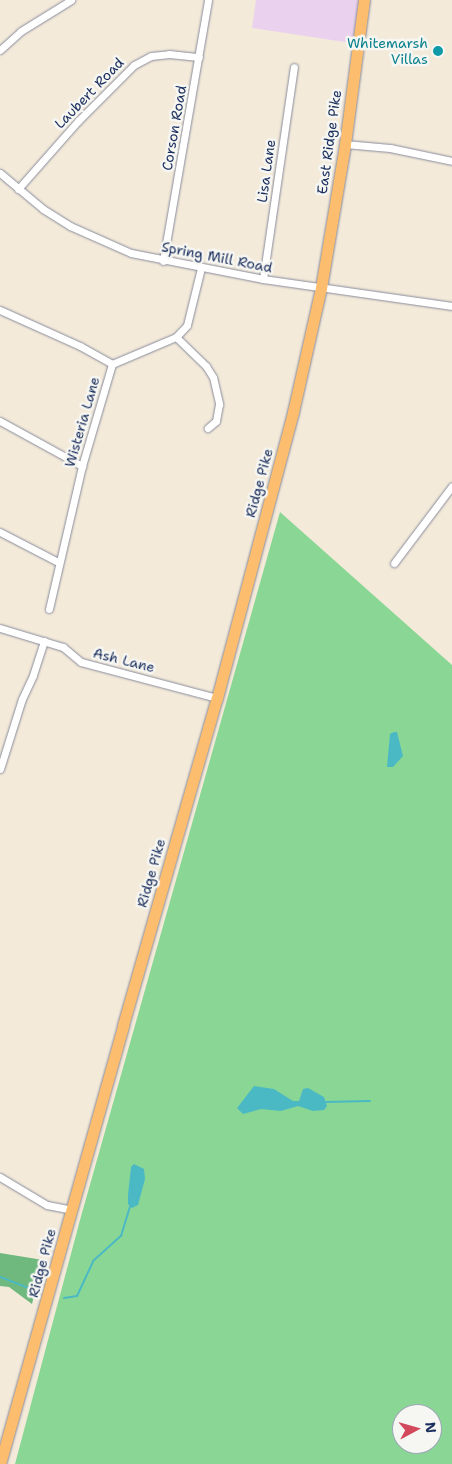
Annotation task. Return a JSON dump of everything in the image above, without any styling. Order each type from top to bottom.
[{"type":"main road","name":"East Ridge Pike","points":[[321,288],[345,144],[364,0]]},
{"type":"main road","name":"Ridge Pike","points":[[0,1464],[217,698],[293,412],[321,288]]},
{"type":"street","points":[[0,50],[22,31],[71,0]]},
{"type":"street","name":"Corson Road","points":[[163,261],[208,0]]},
{"type":"street","name":"Laubert Road","points":[[18,189],[78,121],[134,65],[151,56],[169,54],[199,57]]},
{"type":"street","name":"Lisa Lane","points":[[264,280],[294,67]]},
{"type":"street","points":[[345,144],[390,148],[452,161]]},
{"type":"street","name":"Spring Mill Road","points":[[0,172],[18,189],[70,226],[131,253],[264,280],[452,306]]},
{"type":"street","points":[[112,364],[176,337],[186,325],[201,268]]},
{"type":"street","name":"Wisteria Lane","points":[[0,310],[80,346],[112,364],[82,466],[58,562],[49,609]]},
{"type":"street","points":[[176,337],[206,366],[213,377],[219,404],[216,421],[208,428]]},
{"type":"street","points":[[0,421],[82,466]]},
{"type":"street","points":[[394,563],[452,486]]},
{"type":"street","points":[[0,532],[58,562]]},
{"type":"street","name":"Ash Lane","points":[[0,628],[63,647],[81,662],[217,698]]},
{"type":"street","points":[[0,769],[22,698],[33,675],[44,641]]},
{"type":"street","points":[[0,1177],[47,1205],[72,1210]]},
{"type":"shaded area","points":[[256,0],[364,0],[358,44],[252,28]]},
{"type":"green space","points":[[280,512],[452,665],[452,1464],[15,1464],[80,1220]]},
{"type":"green space","points":[[0,1253],[43,1260],[32,1304],[9,1287],[0,1286]]},
{"type":"water","points":[[397,732],[403,756],[393,767],[387,767],[390,734]]},
{"type":"water","points":[[254,1086],[274,1089],[293,1101],[299,1101],[303,1089],[308,1088],[324,1097],[327,1106],[324,1110],[313,1111],[298,1106],[281,1111],[261,1109],[243,1114],[237,1108]]},
{"type":"water","points":[[134,1164],[144,1169],[145,1179],[138,1205],[132,1208],[128,1204],[128,1195],[131,1167]]},
{"type":"waterway","points":[[325,1102],[370,1101]]},
{"type":"waterway","points":[[64,1298],[77,1296],[93,1261],[121,1236],[130,1206]]},
{"type":"waterway","points":[[0,1277],[31,1289]]},
{"type":"place","name":"Whitemarsh Villas","points":[[438,51]]}]
